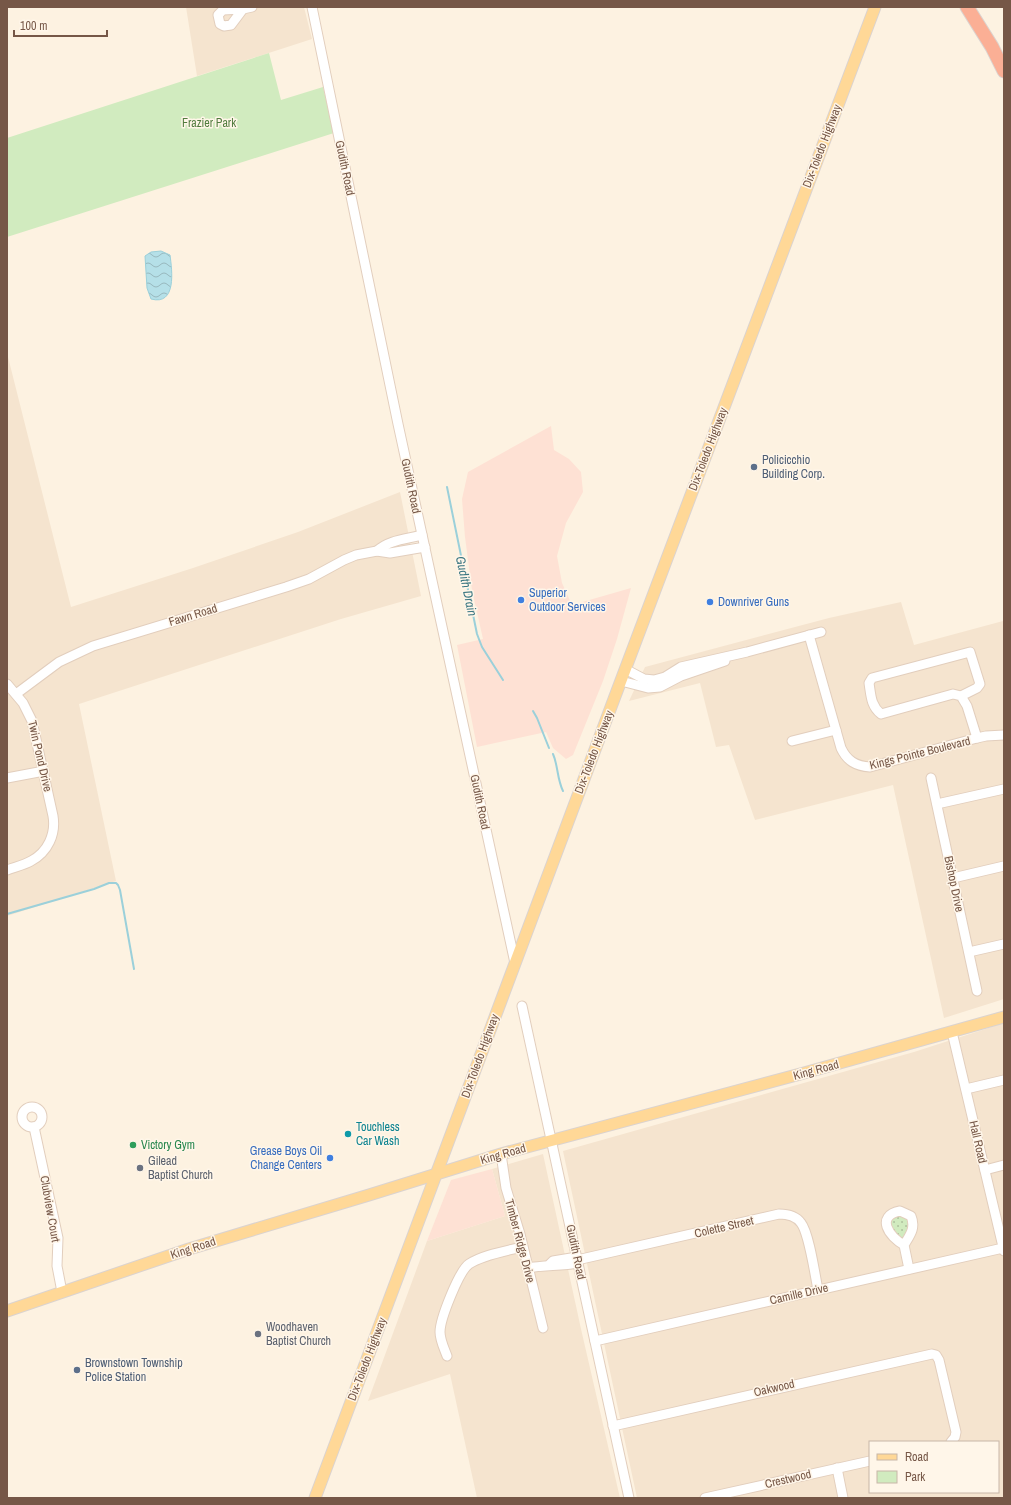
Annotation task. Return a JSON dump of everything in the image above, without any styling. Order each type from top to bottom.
[{"type":"highway","points":[[967,7],[992,47],[1004,71]]},
{"type":"main road","name":"Dix-Toledo Highway","points":[[315,1498],[625,669],[875,7]]},
{"type":"main road","name":"King Road","points":[[7,1311],[202,1244],[369,1195],[501,1154],[803,1074],[1004,1016]]},
{"type":"street","points":[[243,9],[252,7]]},
{"type":"street","name":"Gudith Road","points":[[312,7],[422,535],[515,963]]},
{"type":"street","name":"Fawn Road","points":[[377,551],[382,546],[393,542],[422,535]]},
{"type":"street","name":"Fawn Road","points":[[16,694],[59,662],[93,646],[286,587],[309,579],[344,560],[356,556],[377,551],[390,553],[425,547]]},
{"type":"street","points":[[625,669],[644,679],[654,680],[747,652],[821,632]]},
{"type":"street","name":"Kings Pointe Boulevard","points":[[809,635],[841,748],[848,759],[859,766],[870,767],[977,738],[1004,735]]},
{"type":"street","points":[[970,652],[980,684],[977,688],[961,696],[953,694],[881,714],[876,710],[871,700],[869,683],[872,678],[970,652]]},
{"type":"street","points":[[621,681],[648,688],[654,688],[660,687],[680,672]]},
{"type":"street","name":"Twin Pond Drive","points":[[7,684],[23,703],[32,721],[54,822],[53,836],[44,850],[30,862],[7,870]]},
{"type":"street","name":"Kings Pointe Boulevard","points":[[961,696],[967,706],[977,738]]},
{"type":"street","points":[[792,741],[836,730]]},
{"type":"street","points":[[7,778],[44,771]]},
{"type":"street","name":"Bishop Drive","points":[[931,778],[977,991]]},
{"type":"street","points":[[936,804],[1004,790]]},
{"type":"street","points":[[953,878],[1004,866]]},
{"type":"street","points":[[969,952],[1004,944]]},
{"type":"street","name":"Gudith Road","points":[[522,1006],[629,1498]]},
{"type":"street","name":"Hall Road","points":[[952,1032],[1004,1249]]},
{"type":"street","points":[[966,1089],[1004,1080]]},
{"type":"street","name":"Clubview Court","points":[[34,1127],[58,1238],[57,1266],[62,1292]]},
{"type":"street","name":"Timber Ridge Drive","points":[[501,1154],[506,1188],[520,1234],[527,1268],[543,1328]]},
{"type":"street","points":[[985,1170],[1004,1165]]},
{"type":"street","name":"Colette Street","points":[[527,1268],[549,1265],[553,1261],[577,1260],[779,1214],[785,1214],[797,1218],[804,1228],[818,1290]]},
{"type":"street","points":[[904,1245],[909,1269]]},
{"type":"street","points":[[447,1356],[441,1339],[440,1327],[455,1286],[463,1270],[470,1263],[478,1259],[522,1246]]},
{"type":"street","name":"Camille Drive","points":[[595,1341],[909,1269],[1004,1249]]},
{"type":"street","name":"Oakwood","points":[[613,1426],[922,1355],[932,1354],[936,1355],[939,1360],[956,1432],[952,1441]]},
{"type":"street","name":"Crestwood","points":[[705,1498],[869,1461]]},
{"type":"street","points":[[837,1468],[843,1498]]},
{"type":"shaded area","points":[[186,7],[304,7],[312,39],[197,76]]},
{"type":"shaded area","points":[[7,353],[71,607],[193,568],[298,532],[400,492],[421,596],[341,619],[79,704],[116,881],[7,916]]},
{"type":"shaded area","points":[[551,426],[554,450],[569,459],[581,472],[583,492],[566,523],[557,556],[562,583],[572,605],[631,588],[617,639],[603,681],[573,755],[566,759],[553,748],[546,732],[477,747],[457,645],[483,639],[472,590],[465,537],[462,499],[468,472]]},
{"type":"shaded area","points":[[901,602],[914,645],[1003,621],[1004,623],[1004,999],[944,1018],[893,785],[755,820],[729,745],[716,747],[700,683],[629,701],[645,667],[829,618]]},
{"type":"shaded area","points":[[1004,1023],[1004,1498],[637,1498],[563,1151],[914,1052]]},
{"type":"shaded area","points":[[543,1154],[620,1498],[477,1498],[450,1374],[368,1401],[427,1241],[505,1216],[492,1169]]},
{"type":"shaded area","points":[[492,1169],[505,1216],[427,1241],[451,1180]]},
{"type":"green space","name":"Frazier Park","points":[[269,53],[281,100],[323,87],[334,133],[7,237],[7,138]]},
{"type":"green space","points":[[900,1215],[908,1219],[910,1228],[902,1240],[890,1227],[891,1219]]},
{"type":"water","points":[[161,251],[170,255],[172,277],[169,292],[165,297],[159,300],[151,299],[147,288],[145,256],[151,252]]},
{"type":"waterway","name":"Gudith Drain","points":[[447,487],[477,634],[482,647],[503,680]]},
{"type":"waterway","name":"Gudith Drain","points":[[533,711],[549,748]]},
{"type":"waterway","name":"Gudith Drain","points":[[553,754],[563,791]]},
{"type":"waterway","points":[[7,914],[94,889],[109,883],[116,883],[120,890],[134,969]]},
{"type":"place","name":"Policicchio Building Corp.","points":[[754,467]]},
{"type":"place","name":"Superior Outdoor Services","points":[[521,600]]},
{"type":"place","name":"Downriver Guns","points":[[710,602]]},
{"type":"place","name":"Touchless Car Wash","points":[[348,1134]]},
{"type":"place","name":"Victory Gym","points":[[133,1145]]},
{"type":"place","name":"Grease Boys Oil Change Centers","points":[[330,1158]]},
{"type":"place","name":"Gilead Baptist Church","points":[[140,1168]]},
{"type":"place","name":"Woodhaven Baptist Church","points":[[258,1334]]},
{"type":"place","name":"Brownstown Township Police Station","points":[[77,1370]]}]
